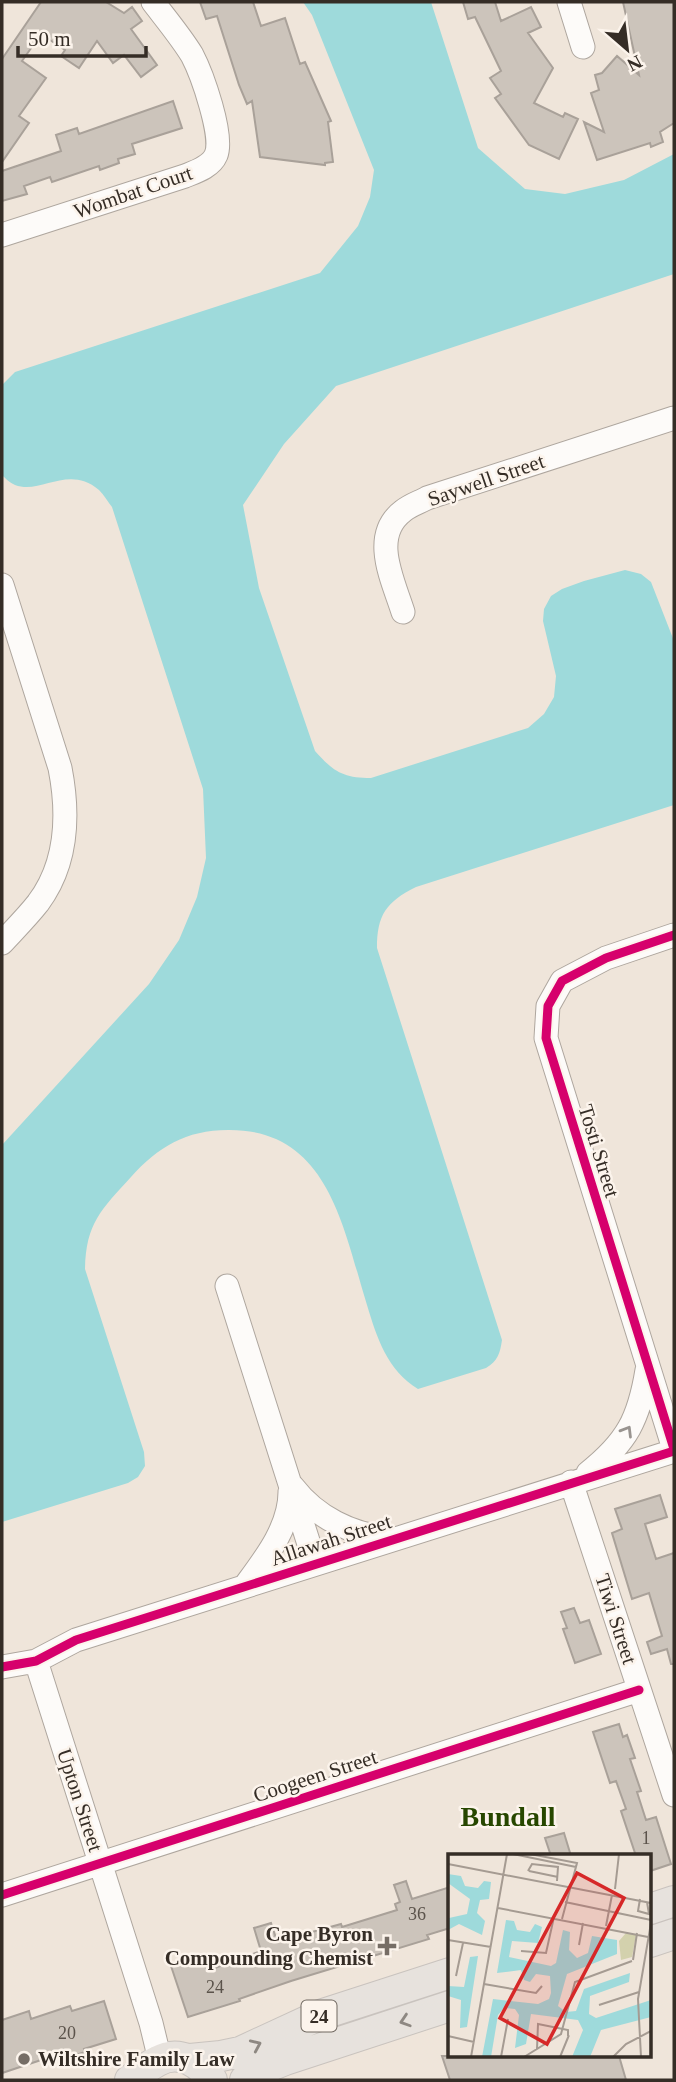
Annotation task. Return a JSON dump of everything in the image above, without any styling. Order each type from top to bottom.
[{"type":"main road","points":[[652,1908],[674,1901]]},
{"type":"main road","points":[[652,1941],[674,1934]]},
{"type":"main road","name":"24","points":[[143,2073],[174,2056],[190,2059],[240,2052],[320,2015],[448,1974]]},
{"type":"main road","name":"24","points":[[245,2080],[285,2060],[448,2007]]},
{"type":"main road","points":[[190,2059],[203,2067],[212,2080]]},
{"type":"street","name":"Wombat Court","points":[[2,235],[185,176],[203,168],[215,157],[217,129],[197,67],[153,2]]},
{"type":"street","points":[[569,2],[583,47]]},
{"type":"street","name":"Saywell Street","points":[[402,612],[386,557],[386,536],[390,523],[403,510],[427,498],[674,418]]},
{"type":"street","points":[[2,585],[60,768],[66,796],[61,856],[51,881],[40,901],[2,943]]},
{"type":"street","name":"Tosti Street","points":[[674,935],[606,958],[562,981],[548,1006],[546,1038],[674,1450]]},
{"type":"street","points":[[228,1286],[315,1563]]},
{"type":"street","points":[[576,1481],[615,1449],[630,1429],[640,1404],[648,1366]]},
{"type":"street","name":"Allawah Street","points":[[2,1667],[36,1661],[76,1640],[674,1450]]},
{"type":"street","name":"Tiwi Street","points":[[576,1481],[639,1690],[674,1795]]},
{"type":"street","points":[[289,1482],[313,1508],[331,1521],[359,1532],[393,1539]]},
{"type":"street","points":[[245,1586],[279,1534],[289,1504],[289,1482]]},
{"type":"street","name":"Upton Street","points":[[36,1661],[152,2023],[143,2073]]},
{"type":"street","name":"Coogeen Street","points":[[2,1895],[639,1690]]},
{"type":"water","points":[[303,2],[431,2],[478,148],[525,189],[565,194],[624,180],[674,154],[674,274],[336,386],[284,444],[243,505],[259,588],[315,751],[327,764],[345,775],[371,778],[528,728],[544,714],[554,697],[556,676],[543,621],[544,609],[551,596],[584,581],[625,570],[641,574],[651,582],[674,641],[674,805],[416,887],[390,904],[381,918],[377,948],[502,1340],[496,1359],[486,1368],[418,1389],[398,1372],[379,1341],[339,1216],[326,1188],[310,1165],[289,1146],[262,1134],[228,1130],[186,1137],[162,1149],[141,1166],[111,1199],[92,1228],[86,1253],[85,1269],[144,1452],[145,1466],[138,1477],[128,1483],[2,1522],[2,1145],[149,984],[179,940],[197,897],[206,858],[203,789],[112,507],[99,490],[88,483],[66,480],[25,487],[13,484],[2,475],[2,385],[15,372],[320,273],[358,226],[370,197],[374,170],[312,15]]},
{"type":"building","points":[[41,2],[106,2],[124,13],[132,7],[142,21],[131,29],[157,65],[141,77],[124,55],[113,63],[97,41],[79,68],[61,56],[65,50],[41,34],[22,61],[46,78],[19,116],[29,123],[2,162],[2,59]]},
{"type":"building","points":[[200,2],[253,2],[261,26],[285,18],[300,64],[305,62],[331,121],[328,122],[333,162],[325,165],[260,157],[252,101],[247,104],[239,85],[217,16],[206,19]]},
{"type":"building","points":[[463,2],[495,2],[501,21],[531,7],[541,27],[528,33],[553,68],[534,103],[563,117],[565,113],[578,119],[559,159],[529,145],[495,98],[501,94],[490,78],[501,71],[475,17],[468,19]]},
{"type":"building","points":[[623,2],[674,2],[674,123],[660,132],[663,142],[651,147],[650,143],[597,160],[584,122],[604,132],[591,93],[599,90],[595,75],[602,73],[617,56],[639,75]]},
{"type":"building","points":[[173,101],[182,128],[132,144],[135,154],[118,159],[119,163],[100,170],[99,166],[52,182],[50,177],[24,186],[27,194],[2,201],[2,171],[61,151],[56,135],[77,128],[79,134]]},
{"type":"building","points":[[660,1495],[667,1517],[645,1524],[656,1559],[674,1553],[674,1664],[671,1664],[667,1649],[651,1654],[647,1642],[662,1636],[649,1593],[632,1599],[612,1533],[622,1529],[615,1509]]},
{"type":"building","points":[[574,1608],[580,1623],[589,1620],[601,1654],[575,1663],[563,1629],[567,1628],[561,1612]]},
{"type":"building","points":[[619,1724],[623,1737],[627,1735],[635,1758],[630,1759],[641,1791],[637,1792],[646,1820],[656,1817],[671,1864],[652,1870],[652,1854],[635,1854],[621,1811],[626,1809],[616,1781],[610,1783],[593,1732]]},
{"type":"building","points":[[564,1833],[570,1854],[550,1854],[545,1838]]},
{"type":"building","points":[[406,1881],[412,1899],[448,1888],[448,1929],[427,1935],[429,1939],[291,1981],[188,2017],[171,1966],[201,1956],[207,1971],[261,1951],[254,1928],[271,1923],[276,1938],[299,1931],[301,1935],[341,1924],[342,1927],[397,1910],[395,1904],[400,1902],[394,1885]]},
{"type":"building","points":[[104,2001],[116,2039],[84,2049],[85,2052],[64,2059],[62,2053],[2,2073],[2,2020],[29,2011],[31,2019],[70,2006],[72,2011]]},
{"type":"building","points":[[442,2056],[620,2058],[626,2080],[450,2080]]},
{"type":"cycle path","points":[[674,935],[606,958],[562,981],[548,1006],[546,1038],[674,1449]]},
{"type":"cycle path","points":[[2,1667],[36,1661],[76,1640],[674,1451]]},
{"type":"cycle path","points":[[2,1895],[639,1690]]},
{"type":"place","name":"Cape Byron Compounding Chemist","points":[[387,1946]]},
{"type":"place","name":"Wiltshire Family Law","points":[[24,2059]]},
{"type":"district","name":"Bundall","points":[[508,1816]]}]
